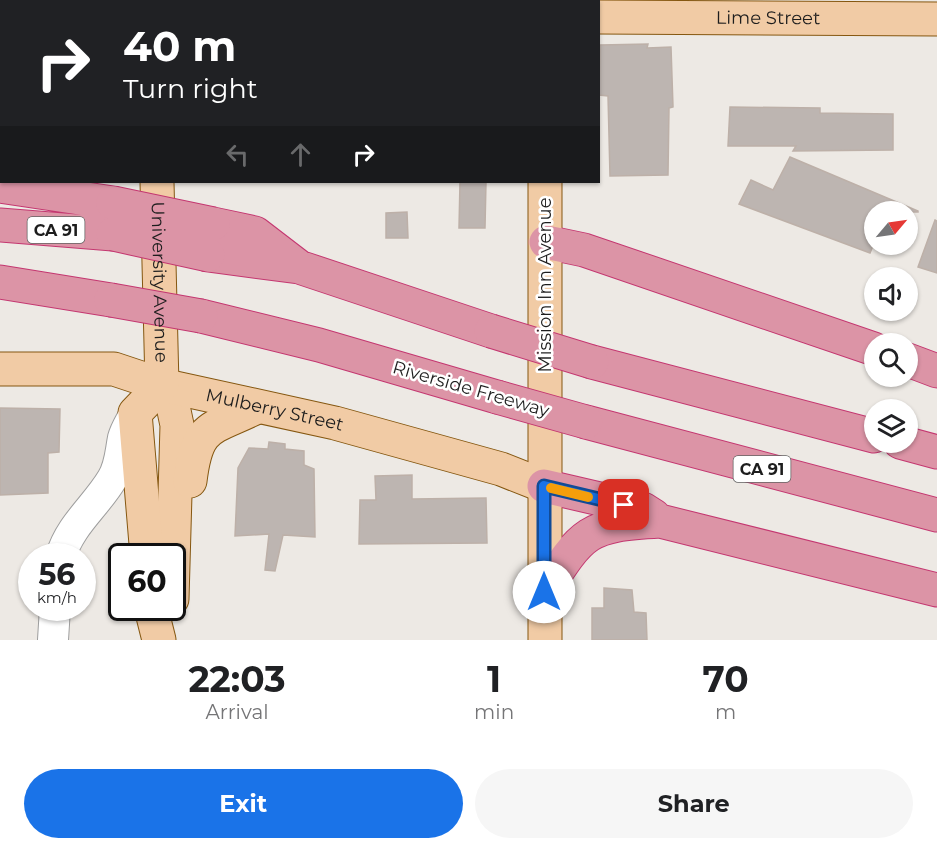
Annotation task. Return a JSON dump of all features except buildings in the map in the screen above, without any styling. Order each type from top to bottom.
[{"type":"highway","points":[[0,186],[113,219],[211,240],[255,233],[299,267],[491,331],[592,362],[864,433]]},
{"type":"highway","name":"CA 91","points":[[0,225],[113,219]]},
{"type":"highway","points":[[546,242],[584,250],[864,346]]},
{"type":"highway","name":"Riverside Freeway","points":[[0,282],[201,316],[319,345],[586,422],[937,515]]},
{"type":"highway","points":[[918,363],[937,370]]},
{"type":"highway","points":[[918,447],[937,452]]},
{"type":"highway","points":[[544,486],[644,509],[660,521]]},
{"type":"highway","points":[[544,592],[570,553],[585,536],[603,528],[626,523],[660,521],[937,590]]},
{"type":"main road","name":"Lime Street","points":[[600,17],[923,13]]},
{"type":"main road","name":"University Avenue","points":[[157,183],[162,385],[173,406],[177,425],[173,543]]},
{"type":"main road","name":"Mission Inn Avenue","points":[[545,183],[545,640]]},
{"type":"main road","name":"Mulberry Street","points":[[0,369],[114,369],[162,385],[335,423],[501,469],[544,486]]},
{"type":"main road","name":"University Avenue","points":[[135,413],[162,385]]},
{"type":"main road","points":[[174,524],[186,509],[193,455],[198,441],[209,429],[257,407]]},
{"type":"main road","points":[[135,413],[146,543]]},
{"type":"main road","points":[[154,621],[159,640]]},
{"type":"main road","points":[[166,640],[170,621]]},
{"type":"street","points":[[66,543],[112,478],[120,462],[124,436],[135,413]]},
{"type":"street","points":[[53,640],[54,621]]},
{"type":"slow traffic","points":[[551,488],[588,497]]},
{"type":"route","points":[[544,592],[544,486],[624,505]]}]
